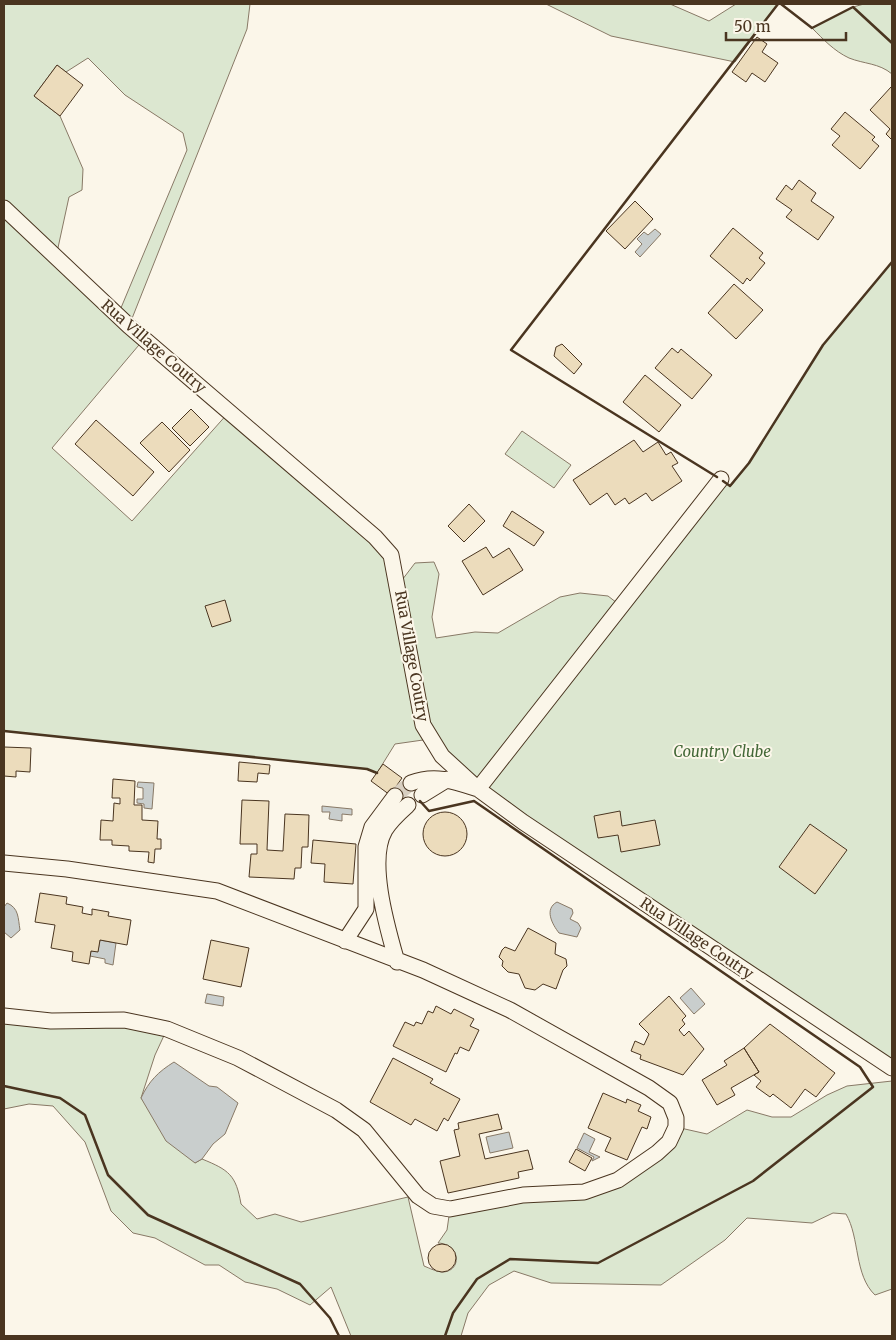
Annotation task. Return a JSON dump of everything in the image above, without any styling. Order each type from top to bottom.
[{"type":"street","name":"Rua Village Coutry","points":[[4,208],[129,326],[376,537],[391,555],[423,725],[442,756],[478,789],[531,827],[892,1068]]},
{"type":"street","points":[[411,783],[424,778],[448,779],[478,789],[721,479]]},
{"type":"street","points":[[422,795],[448,779]]},
{"type":"street","points":[[345,941],[366,909],[366,847],[372,827],[395,796]]},
{"type":"street","points":[[397,962],[384,916],[379,870],[380,848],[384,832],[393,818],[408,805]]},
{"type":"street","points":[[4,863],[67,869],[217,891],[397,962],[423,970],[510,1010],[649,1088],[670,1103],[676,1118],[676,1127],[669,1142],[657,1153],[618,1180],[584,1192],[523,1195],[450,1209],[433,1206],[418,1196],[364,1130],[336,1110],[238,1058],[167,1029],[124,1020],[50,1021],[4,1016]]},
{"type":"green space","name":"Country Clube","points":[[4,4],[250,4],[247,29],[129,326],[144,339],[52,448],[132,521],[229,412],[375,537],[399,584],[415,563],[434,562],[439,574],[432,617],[436,638],[475,632],[498,633],[560,597],[580,593],[608,596],[621,606],[721,479],[731,486],[749,463],[823,345],[892,262],[892,1068],[523,822],[430,739],[395,744],[377,773],[367,769],[4,731]],"holes":[[[88,58],[125,95],[183,133],[187,150],[118,315],[56,257],[69,197],[82,190],[83,169],[60,116],[34,96],[57,65],[66,72]]]},
{"type":"green space","points":[[546,4],[670,4],[709,21],[736,4],[778,4],[735,62],[611,36]]},
{"type":"green space","points":[[864,4],[892,4],[892,74],[887,70],[849,58],[838,52],[812,28],[853,7]]},
{"type":"green space","points":[[522,431],[571,465],[554,488],[505,454]]},
{"type":"green space","points":[[4,1016],[167,1029],[155,1055],[141,1098],[195,1163],[202,1159],[225,1170],[230,1175],[237,1186],[241,1204],[257,1219],[275,1214],[301,1222],[408,1197],[424,1266],[443,1272],[449,1271],[456,1263],[455,1252],[446,1244],[438,1243],[447,1230],[450,1209],[618,1180],[676,1127],[707,1134],[747,1110],[772,1117],[791,1117],[827,1095],[847,1086],[892,1081],[892,1289],[875,1295],[868,1287],[860,1267],[853,1234],[846,1214],[833,1213],[812,1223],[747,1218],[725,1240],[661,1285],[551,1283],[514,1271],[489,1285],[468,1313],[461,1336],[351,1336],[331,1287],[310,1305],[277,1289],[245,1282],[219,1265],[205,1265],[155,1238],[133,1233],[111,1211],[85,1142],[53,1106],[29,1104],[4,1109]]},
{"type":"shaded area","points":[[655,229],[661,234],[640,257],[635,252],[642,244],[637,239],[644,232],[648,235]]},
{"type":"shaded area","points":[[138,782],[154,783],[152,809],[144,808],[144,804],[137,803],[137,799],[143,799],[143,788],[137,787]]},
{"type":"shaded area","points":[[322,806],[352,809],[352,815],[342,814],[342,821],[329,819],[330,812],[322,812]]},
{"type":"shaded area","points":[[557,902],[572,909],[573,913],[570,919],[578,923],[581,928],[577,937],[559,933],[554,925],[550,913],[553,905]]},
{"type":"shaded area","points":[[7,903],[16,911],[20,930],[11,938],[4,932],[4,907]]},
{"type":"shaded area","points":[[100,940],[116,943],[113,965],[105,963],[105,959],[90,956],[91,951],[98,951]]},
{"type":"shaded area","points":[[691,988],[705,1004],[694,1014],[680,998]]},
{"type":"shaded area","points":[[207,994],[224,997],[223,1006],[205,1003]]},
{"type":"shaded area","points":[[174,1062],[209,1086],[217,1087],[238,1103],[225,1134],[213,1144],[202,1159],[195,1163],[166,1141],[141,1098],[155,1077]]},
{"type":"shaded area","points":[[509,1132],[513,1148],[490,1153],[486,1137]]},
{"type":"shaded area","points":[[584,1133],[595,1139],[589,1152],[600,1157],[592,1161],[594,1157],[577,1148]]},
{"type":"building","points":[[757,37],[767,44],[762,52],[778,63],[765,82],[752,73],[746,82],[732,72]]},
{"type":"building","points":[[57,65],[83,85],[60,116],[34,96]]},
{"type":"building","points":[[891,87],[892,140],[886,134],[890,129],[870,110]]},
{"type":"building","points":[[845,112],[875,137],[872,140],[879,146],[860,169],[832,145],[840,136],[831,129]]},
{"type":"building","points":[[799,180],[816,193],[811,201],[834,217],[818,240],[786,217],[792,210],[776,199],[786,185],[792,190]]},
{"type":"building","points":[[635,201],[653,219],[625,249],[606,231]]},
{"type":"building","points":[[733,228],[763,253],[759,258],[765,263],[750,281],[747,278],[743,284],[710,256]]},
{"type":"building","points":[[734,284],[763,310],[736,339],[708,313]]},
{"type":"building","points":[[562,344],[582,364],[574,374],[554,356],[556,347]]},
{"type":"building","points":[[672,348],[678,353],[681,349],[712,375],[692,399],[655,368]]},
{"type":"building","points":[[645,375],[681,405],[659,432],[623,402]]},
{"type":"building","points":[[191,409],[209,427],[190,446],[172,428]]},
{"type":"building","points":[[96,420],[154,472],[133,496],[75,444]]},
{"type":"building","points":[[162,422],[190,450],[169,472],[140,443]]},
{"type":"building","points":[[634,440],[643,452],[658,442],[666,455],[671,452],[678,463],[672,466],[682,481],[652,501],[646,493],[629,504],[625,498],[615,505],[607,493],[590,505],[573,480]]},
{"type":"building","points":[[469,504],[485,521],[464,542],[448,526]]},
{"type":"building","points":[[512,511],[544,532],[534,546],[503,526]]},
{"type":"building","points":[[486,547],[493,558],[509,548],[523,570],[483,595],[462,561]]},
{"type":"building","points":[[225,600],[231,621],[212,627],[205,606]]},
{"type":"building","points":[[4,747],[31,748],[30,772],[16,771],[16,777],[4,776]]},
{"type":"building","points":[[239,762],[270,765],[269,774],[258,773],[257,782],[238,781]]},
{"type":"building","points":[[383,764],[402,778],[390,795],[371,781]]},
{"type":"building","points":[[113,779],[135,781],[134,805],[142,805],[142,820],[158,821],[157,839],[161,839],[161,849],[155,849],[154,863],[148,862],[149,852],[129,851],[129,846],[112,845],[112,840],[100,840],[101,820],[113,821],[114,803],[120,804],[120,798],[112,798]]},
{"type":"building","points":[[242,800],[269,801],[267,850],[283,851],[285,814],[309,815],[308,847],[302,847],[301,868],[295,868],[294,879],[249,877],[251,854],[257,854],[257,844],[240,844]]},
{"type":"building","points":[[620,811],[622,826],[655,820],[660,845],[621,852],[618,835],[598,838],[594,816]]},
{"type":"building","points":[[449,812],[461,818],[466,825],[466,843],[461,850],[454,855],[441,856],[433,853],[426,846],[423,830],[426,822],[433,815]]},
{"type":"building","points":[[810,824],[847,850],[815,894],[779,867]]},
{"type":"building","points":[[313,840],[356,844],[353,884],[324,882],[325,864],[311,863]]},
{"type":"building","points":[[40,893],[67,897],[66,904],[83,907],[82,913],[92,915],[92,909],[109,912],[108,916],[131,920],[127,945],[100,940],[98,952],[91,951],[89,964],[72,961],[73,952],[51,948],[55,925],[35,922]]},
{"type":"building","points":[[528,928],[556,943],[555,954],[566,959],[567,966],[563,970],[556,989],[543,984],[535,990],[525,988],[519,974],[508,972],[502,966],[503,961],[499,957],[502,950],[505,947],[515,951]]},
{"type":"building","points":[[211,940],[249,948],[241,987],[203,979]]},
{"type":"building","points":[[669,996],[686,1016],[682,1020],[685,1024],[679,1030],[684,1036],[689,1031],[704,1049],[683,1075],[640,1059],[641,1055],[631,1051],[635,1041],[644,1045],[649,1034],[639,1024]]},
{"type":"building","points":[[436,1006],[451,1014],[454,1009],[474,1019],[470,1026],[479,1030],[469,1051],[460,1047],[446,1072],[393,1046],[405,1022],[414,1026],[416,1022],[422,1024],[428,1011],[433,1013]]},
{"type":"building","points":[[770,1024],[835,1073],[816,1097],[805,1089],[791,1108],[773,1094],[770,1097],[756,1087],[761,1081],[754,1075],[759,1072],[744,1048]]},
{"type":"building","points":[[744,1048],[759,1072],[731,1088],[735,1095],[717,1105],[702,1080],[727,1065],[724,1061]]},
{"type":"building","points":[[393,1058],[433,1079],[430,1083],[460,1099],[448,1121],[444,1118],[437,1131],[415,1119],[411,1125],[370,1102]]},
{"type":"building","points":[[603,1093],[626,1103],[627,1099],[641,1105],[638,1111],[651,1117],[647,1129],[642,1127],[627,1160],[605,1151],[611,1138],[588,1128]]},
{"type":"building","points":[[498,1114],[502,1129],[479,1134],[485,1159],[528,1150],[533,1169],[518,1172],[519,1178],[448,1193],[440,1161],[460,1156],[454,1130],[459,1129],[458,1123]]},
{"type":"building","points":[[576,1149],[592,1158],[585,1171],[569,1162]]},
{"type":"building","points":[[442,1244],[452,1248],[456,1258],[452,1268],[442,1272],[432,1268],[428,1258],[432,1248]]},
{"type":"tunnel","points":[[395,796],[411,783]]},
{"type":"wall","points":[[717,477],[511,350],[778,4]]},
{"type":"wall","points":[[781,4],[812,28],[853,7],[892,43]]},
{"type":"wall","points":[[723,481],[730,486],[749,463],[823,345],[892,262]]},
{"type":"wall","points":[[4,731],[367,769],[377,773]]},
{"type":"wall","points":[[420,801],[429,811],[474,801],[860,1067],[873,1087],[753,1181],[598,1263],[510,1259],[477,1279],[453,1313],[445,1336]]},
{"type":"wall","points":[[4,1086],[60,1098],[85,1115],[108,1175],[148,1215],[300,1284],[330,1318],[339,1336]]}]
